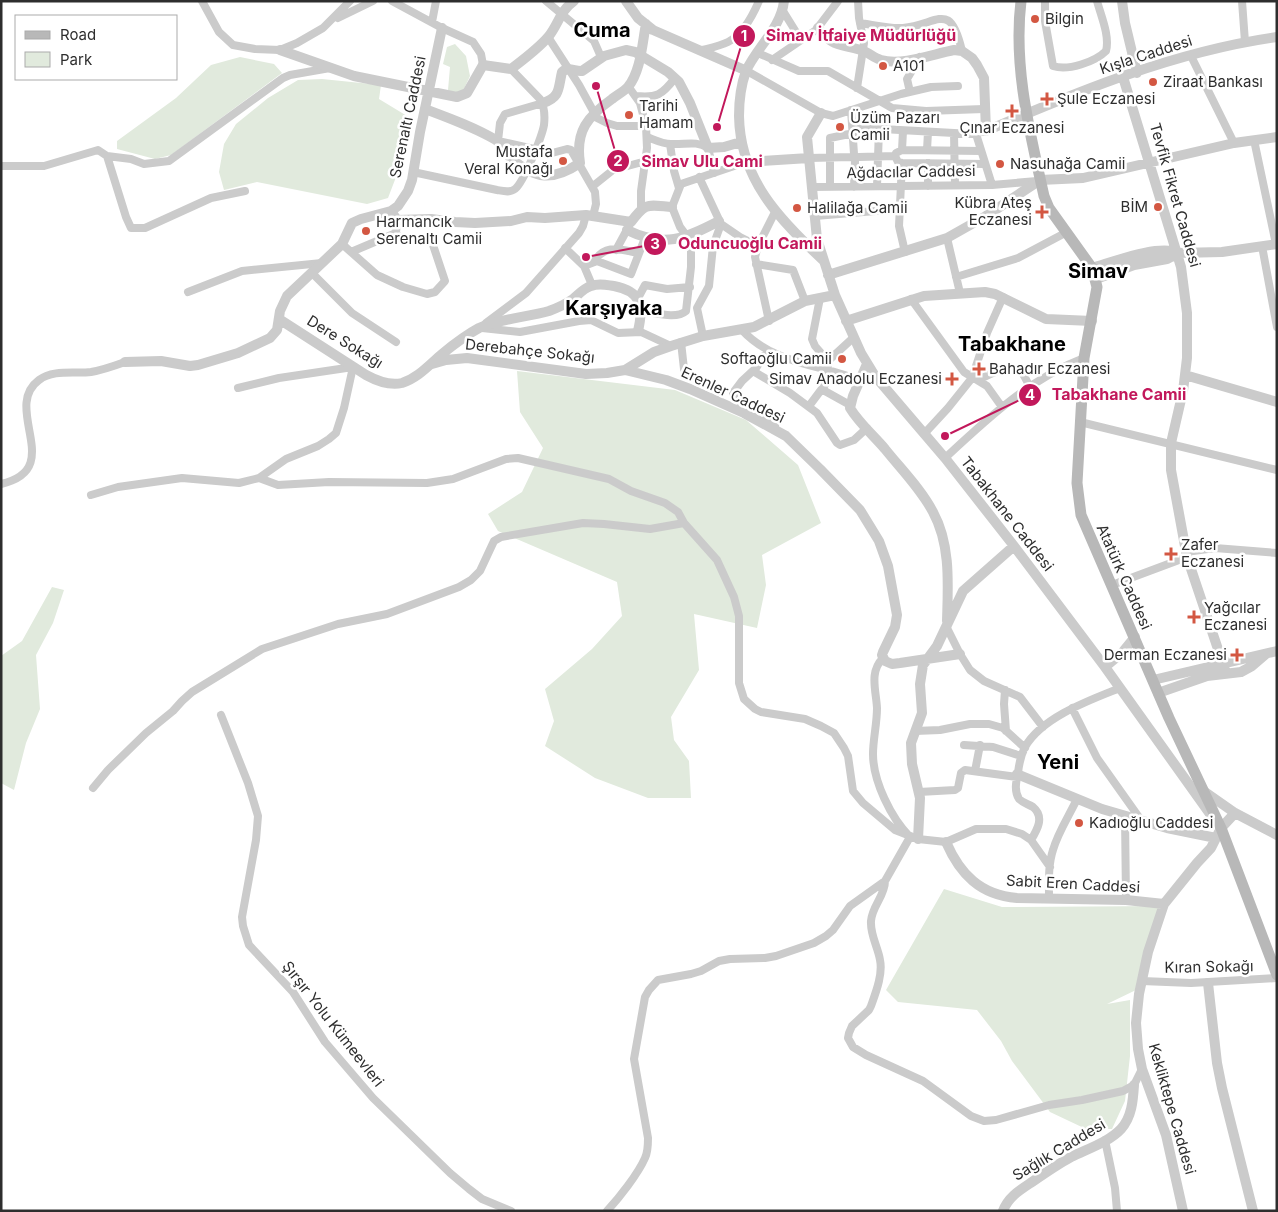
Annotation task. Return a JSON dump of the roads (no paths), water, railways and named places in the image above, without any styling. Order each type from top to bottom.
[{"type":"main road","points":[[1021,1],[1018,46],[1020,68],[1040,180],[1046,202],[1094,274]]},
{"type":"main road","name":"Atatürk Caddesi","points":[[1094,274],[1096,296],[1084,358],[1076,484],[1078,504],[1085,526],[1158,693],[1205,792],[1219,833],[1274,959],[1277,977]]},
{"type":"street","points":[[202,1],[219,32],[233,45],[255,49],[280,50],[354,76],[452,97],[462,96],[470,88],[483,65],[481,54],[473,42],[442,28],[392,1]]},
{"type":"street","points":[[332,21],[350,1]]},
{"type":"street","points":[[280,50],[312,35],[332,21],[373,1]]},
{"type":"street","points":[[432,22],[436,1]]},
{"type":"street","points":[[546,1],[594,41],[601,57]]},
{"type":"street","points":[[511,69],[548,37],[562,13],[574,1]]},
{"type":"street","points":[[626,1],[646,24],[661,34],[747,70],[821,113],[833,116],[910,92],[931,87],[958,86]]},
{"type":"street","points":[[702,50],[733,39],[748,20],[759,1]]},
{"type":"street","points":[[772,60],[818,28],[838,1]]},
{"type":"street","points":[[849,1],[858,3],[864,39],[857,88]]},
{"type":"street","points":[[1046,2],[1045,21],[1053,66],[1064,68],[1095,58],[1106,51],[1106,36],[1097,1]]},
{"type":"street","points":[[1122,1],[1125,23],[1137,72]]},
{"type":"street","points":[[1242,1],[1245,42]]},
{"type":"street","points":[[783,6],[801,40]]},
{"type":"street","points":[[783,6],[747,70],[740,101],[739,127],[741,142],[746,162],[775,212],[823,260]]},
{"type":"street","points":[[860,23],[898,28],[933,20],[948,20],[954,26],[962,51],[977,65],[984,78],[981,151],[992,185]]},
{"type":"street","points":[[580,163],[578,151],[580,136],[586,123],[628,86],[634,75],[640,55],[646,24]]},
{"type":"street","name":"Serenaltı Caddesi","points":[[391,211],[398,206],[408,191],[442,28]]},
{"type":"street","points":[[818,28],[832,42],[863,50],[876,58],[887,61],[954,50],[962,51]]},
{"type":"street","points":[[548,37],[579,84],[594,114],[600,121],[618,126],[646,126]]},
{"type":"street","name":"Kışla Caddesi","points":[[981,132],[1137,72],[1245,42],[1277,37]]},
{"type":"street","points":[[580,163],[553,176],[543,176],[527,169],[511,158],[498,141],[500,123],[505,114],[553,99],[556,95],[562,72],[568,69],[582,72],[601,57],[626,50],[635,52],[675,78],[684,89],[708,148],[714,172]]},
{"type":"street","points":[[758,53],[799,71],[828,71],[892,108],[913,111],[984,109]]},
{"type":"street","points":[[1191,56],[1234,143]]},
{"type":"street","points":[[910,92],[907,79],[920,57]]},
{"type":"street","points":[[413,172],[497,190],[509,191],[515,189],[520,183],[544,124],[543,103],[511,69],[483,65]]},
{"type":"street","points":[[1,166],[44,166],[98,150],[107,156],[131,159],[144,164],[169,161],[283,78],[330,68]]},
{"type":"street","name":"Tevfik Fikret Caddesi","points":[[1124,77],[1178,253],[1184,280],[1186,313],[1185,375],[1171,443],[1171,470],[1187,555],[1224,669]]},
{"type":"street","points":[[636,96],[658,95],[675,78]]},
{"type":"street","points":[[616,250],[641,208],[641,191],[646,161],[647,138],[642,107],[628,86]]},
{"type":"street","points":[[425,108],[498,141],[552,153],[569,149],[573,152],[593,186],[596,197],[582,230],[526,294],[480,328]]},
{"type":"street","points":[[851,110],[855,157],[854,187]]},
{"type":"street","name":"Tabakhane Caddesi","points":[[821,113],[807,137],[817,239],[835,295],[853,338],[867,364],[1014,546],[1105,667],[1167,754],[1219,833]]},
{"type":"street","points":[[830,187],[830,138],[854,133],[861,128],[954,133],[981,132]]},
{"type":"street","points":[[877,186],[880,129]]},
{"type":"street","points":[[902,150],[904,131]]},
{"type":"street","points":[[927,150],[928,132]]},
{"type":"street","points":[[954,133],[955,185]]},
{"type":"street","points":[[647,138],[670,144],[699,143],[708,148],[724,147],[741,142]]},
{"type":"street","points":[[828,275],[947,238],[986,216],[1040,180],[1083,178],[1234,143],[1277,138]]},
{"type":"street","points":[[1094,274],[1129,257],[1164,250],[1172,250],[1178,253],[1222,252],[1276,244],[1254,140]]},
{"type":"street","points":[[670,144],[679,188]]},
{"type":"street","points":[[686,311],[690,287],[692,250],[690,242],[680,227],[672,207],[679,188],[684,182],[746,162],[829,157],[895,156],[896,153],[902,150],[981,151]]},
{"type":"street","points":[[107,156],[131,228],[145,228],[211,198],[245,191]]},
{"type":"street","points":[[895,156],[898,162],[986,164]]},
{"type":"street","points":[[593,186],[613,170],[646,161]]},
{"type":"street","points":[[902,162],[899,226],[905,252]]},
{"type":"street","points":[[928,163],[928,186]]},
{"type":"street","points":[[699,178],[720,223],[740,237],[758,246]]},
{"type":"street","name":"Ağdacılar Caddesi","points":[[812,188],[992,185],[1040,180]]},
{"type":"street","points":[[641,208],[649,205],[672,207]]},
{"type":"street","points":[[814,216],[900,209]]},
{"type":"street","points":[[1,484],[19,478],[32,459],[33,448],[27,415],[29,395],[34,384],[40,379],[51,375],[90,372],[125,362],[161,361],[190,366],[206,364],[238,353],[270,338],[277,330],[280,311],[287,296],[342,244],[350,227],[356,221],[391,211],[397,220],[396,233],[398,237],[402,240],[420,239],[432,242],[444,281],[435,292],[422,294],[386,280],[370,270],[342,244]]},
{"type":"street","points":[[769,320],[756,264],[756,251],[775,212]]},
{"type":"street","points":[[397,220],[431,219],[475,223],[511,221],[528,217],[545,218],[589,215],[629,226],[645,238],[666,241],[687,236],[720,223]]},
{"type":"street","points":[[703,336],[698,305],[709,286],[713,246],[720,223]]},
{"type":"street","points":[[956,277],[1018,258],[1067,232]]},
{"type":"street","points":[[351,252],[396,233]]},
{"type":"street","points":[[624,289],[645,238]]},
{"type":"street","points":[[947,238],[960,293]]},
{"type":"street","points":[[1262,246],[1277,327]]},
{"type":"street","points":[[565,248],[584,266],[592,286],[604,285],[624,289],[638,298]]},
{"type":"street","points":[[594,262],[600,253],[607,250],[639,253]]},
{"type":"street","points":[[584,266],[594,262],[602,262],[631,274]]},
{"type":"street","points":[[188,292],[242,270],[322,264]]},
{"type":"street","points":[[756,264],[793,270],[805,301]]},
{"type":"street","points":[[312,273],[352,313],[396,342]]},
{"type":"street","points":[[638,331],[640,311],[638,298],[645,285],[667,289],[690,287]]},
{"type":"street","name":"Dere Sokağı","points":[[279,319],[375,380],[388,384],[400,383],[410,379],[432,364],[454,345],[480,328],[555,308],[592,286]]},
{"type":"street","points":[[846,321],[911,299],[933,295],[985,292],[1003,298],[1046,320],[1092,321]]},
{"type":"street","points":[[625,370],[654,352],[670,346],[703,336],[754,327],[805,301],[835,295]]},
{"type":"street","points":[[809,406],[823,390],[827,382],[828,361],[815,346],[812,339],[820,298]]},
{"type":"street","points":[[975,379],[987,333],[1003,298]]},
{"type":"street","points":[[911,299],[964,372],[991,390],[1002,407]]},
{"type":"street","points":[[640,311],[683,314],[698,305]]},
{"type":"street","points":[[480,328],[520,332],[586,320],[594,321],[618,333],[638,331],[658,338],[670,346]]},
{"type":"street","points":[[742,330],[752,340],[768,350],[797,363],[840,373],[861,381]]},
{"type":"street","points":[[828,361],[853,338]]},
{"type":"street","points":[[682,342],[684,369]]},
{"type":"street","points":[[768,350],[753,371],[735,390],[734,397],[766,419],[786,436]]},
{"type":"street","name":"Derebahçe Sokağı","points":[[432,364],[446,360],[467,358],[586,374],[625,370]]},
{"type":"street","points":[[944,458],[1002,407],[1030,387],[1060,368],[1084,358]]},
{"type":"street","points":[[850,406],[867,364]]},
{"type":"street","points":[[91,495],[118,487],[182,478],[239,483],[259,478],[286,459],[318,446],[336,433],[342,417],[353,367],[279,378],[238,388]]},
{"type":"street","name":"Erenler Caddesi","points":[[625,370],[666,380],[690,389],[744,413],[786,436],[860,510],[879,541],[888,566],[897,616],[895,627],[883,652],[883,658]]},
{"type":"street","points":[[924,434],[975,379],[998,371],[1017,370],[1022,373],[1030,387]]},
{"type":"street","points":[[753,371],[817,412],[840,445],[854,440],[867,428]]},
{"type":"street","points":[[1185,375],[1277,402]]},
{"type":"street","points":[[823,390],[850,406],[852,411],[927,502],[938,524],[945,550],[948,590],[946,626],[970,670],[979,678],[1023,699],[1043,727]]},
{"type":"street","points":[[1080,422],[1277,470]]},
{"type":"street","points":[[259,478],[278,485],[321,482],[428,483],[453,479],[506,459],[518,458],[609,479],[632,491],[672,506],[684,523],[717,560],[734,597],[739,616],[739,683],[744,698],[755,709],[761,712],[804,719],[834,734],[848,756],[851,784],[857,796],[890,827],[914,838],[946,842],[970,831],[983,828],[1006,829],[1022,834],[1030,840],[1050,867]]},
{"type":"street","points":[[93,788],[108,770],[146,733],[173,711],[192,692],[262,649],[338,624],[387,614],[459,587],[471,580],[480,571],[488,550],[494,541],[501,537],[583,523],[650,529],[684,523]]},
{"type":"street","points":[[607,1211],[617,1201],[646,1156],[648,1138],[634,1059],[645,997],[654,984],[664,979],[701,971],[724,960],[776,956],[814,943],[833,930],[850,906],[885,881],[914,838],[919,792],[911,754],[911,743],[922,713],[920,684],[923,665],[937,646],[963,591],[1014,546]]},
{"type":"street","points":[[1112,585],[1187,555],[1215,548],[1277,553]]},
{"type":"street","points":[[1105,667],[1122,653],[1135,637]]},
{"type":"street","points":[[1158,693],[1272,652]]},
{"type":"street","points":[[914,838],[901,827],[893,814],[879,782],[873,762],[877,712],[874,674],[877,663],[883,658],[892,664],[960,654]]},
{"type":"street","points":[[1153,680],[1224,669]]},
{"type":"street","points":[[1030,840],[1038,827],[1040,819],[1034,808],[1022,803],[1016,796],[1017,775],[1021,756],[1025,748],[1043,727],[1072,708],[1120,688]]},
{"type":"street","points":[[1005,690],[1006,730]]},
{"type":"street","points":[[1072,708],[1097,758],[1141,820]]},
{"type":"street","name":"Şırşır Yolu Kümeevleri","points":[[221,715],[257,810],[257,833],[242,917],[249,945],[284,980],[301,1002],[330,1048],[373,1098],[469,1189],[482,1199],[511,1211]]},
{"type":"street","points":[[915,730],[940,730],[981,723],[999,726],[1025,748]]},
{"type":"street","points":[[964,745],[1000,748],[1021,756]]},
{"type":"street","points":[[975,771],[980,745]]},
{"type":"street","points":[[1167,754],[1183,747]]},
{"type":"street","points":[[919,792],[955,790],[958,788],[963,771],[1017,775],[1125,816],[1185,832],[1219,833]]},
{"type":"street","points":[[1205,792],[1235,814],[1277,836]]},
{"type":"street","points":[[1049,898],[1050,867],[1053,850],[1077,799]]},
{"type":"street","name":"Kekliktepe Caddesi","points":[[1183,1211],[1166,1135],[1142,1069],[1136,1023],[1142,981],[1150,945],[1164,904],[1211,848],[1219,833],[1235,814]]},
{"type":"street","points":[[1125,816],[1126,900]]},
{"type":"street","name":"Sabit Eren Caddesi","points":[[946,842],[956,862],[964,872],[990,893],[1007,897],[1126,900],[1164,904]]},
{"type":"street","points":[[885,881],[883,893],[872,913],[871,921],[873,936],[880,957],[881,970],[869,1010],[852,1026],[849,1033],[850,1043],[853,1047],[866,1055],[923,1081],[971,1116],[984,1121],[996,1120],[1049,1105],[1123,1091],[1134,1085],[1142,1069]]},
{"type":"street","name":"Kıran Sokağı","points":[[1142,981],[1208,983],[1277,977]]},
{"type":"street","points":[[1208,983],[1217,1063],[1253,1211]]},
{"type":"street","name":"Sağlık Caddesi","points":[[1003,1211],[1010,1198],[1021,1190],[1069,1158],[1105,1140],[1121,1129],[1126,1121],[1133,1100],[1134,1085]]},
{"type":"street","points":[[1105,1140],[1117,1211]]},
{"type":"place","name":"Bilgin","points":[[1035,19]]},
{"type":"place","name":"A101","points":[[883,66]]},
{"type":"place","name":"Ziraat Bankası","points":[[1153,82]]},
{"type":"place","name":"Simav Ulu Cami","points":[[596,86]]},
{"type":"place","name":"Şule Eczanesi","points":[[1047,99]]},
{"type":"place","name":"Çınar Eczanesi","points":[[1012,111]]},
{"type":"place","name":"Tarihi Hamam","points":[[629,115]]},
{"type":"place","name":"Simav İtfaiye Müdürlüğü","points":[[717,127]]},
{"type":"place","name":"Üzüm Pazarı Camii","points":[[840,127]]},
{"type":"place","name":"Mustafa Veral Konağı","points":[[563,161]]},
{"type":"place","name":"Nasuhağa Camii","points":[[1000,164]]},
{"type":"place","name":"BİM","points":[[1158,207]]},
{"type":"place","name":"Halilağa Camii","points":[[797,208]]},
{"type":"place","name":"Kübra Ateş Eczanesi","points":[[1042,212]]},
{"type":"place","name":"Harmancık Serenaltı Camii","points":[[366,231]]},
{"type":"place","name":"Oduncuoğlu Camii","points":[[586,257]]},
{"type":"place","name":"Softaoğlu Camii","points":[[842,359]]},
{"type":"place","name":"Bahadır Eczanesi","points":[[979,369]]},
{"type":"place","name":"Simav Anadolu Eczanesi","points":[[952,379]]},
{"type":"place","name":"Tabakhane Camii","points":[[945,436]]},
{"type":"place","name":"Zafer Eczanesi","points":[[1171,554]]},
{"type":"place","name":"Yağcılar Eczanesi","points":[[1194,617]]},
{"type":"place","name":"Derman Eczanesi","points":[[1237,655]]},
{"type":"place","name":"Kadıoğlu Caddesi","points":[[1079,823]]},
{"type":"district","name":"Cuma","points":[[602,30]]},
{"type":"district","name":"Simav","points":[[1098,271]]},
{"type":"district","name":"Karşıyaka","points":[[614,308]]},
{"type":"district","name":"Tabakhane","points":[[1012,344]]},
{"type":"district","name":"Yeni","points":[[1058,762]]}]
